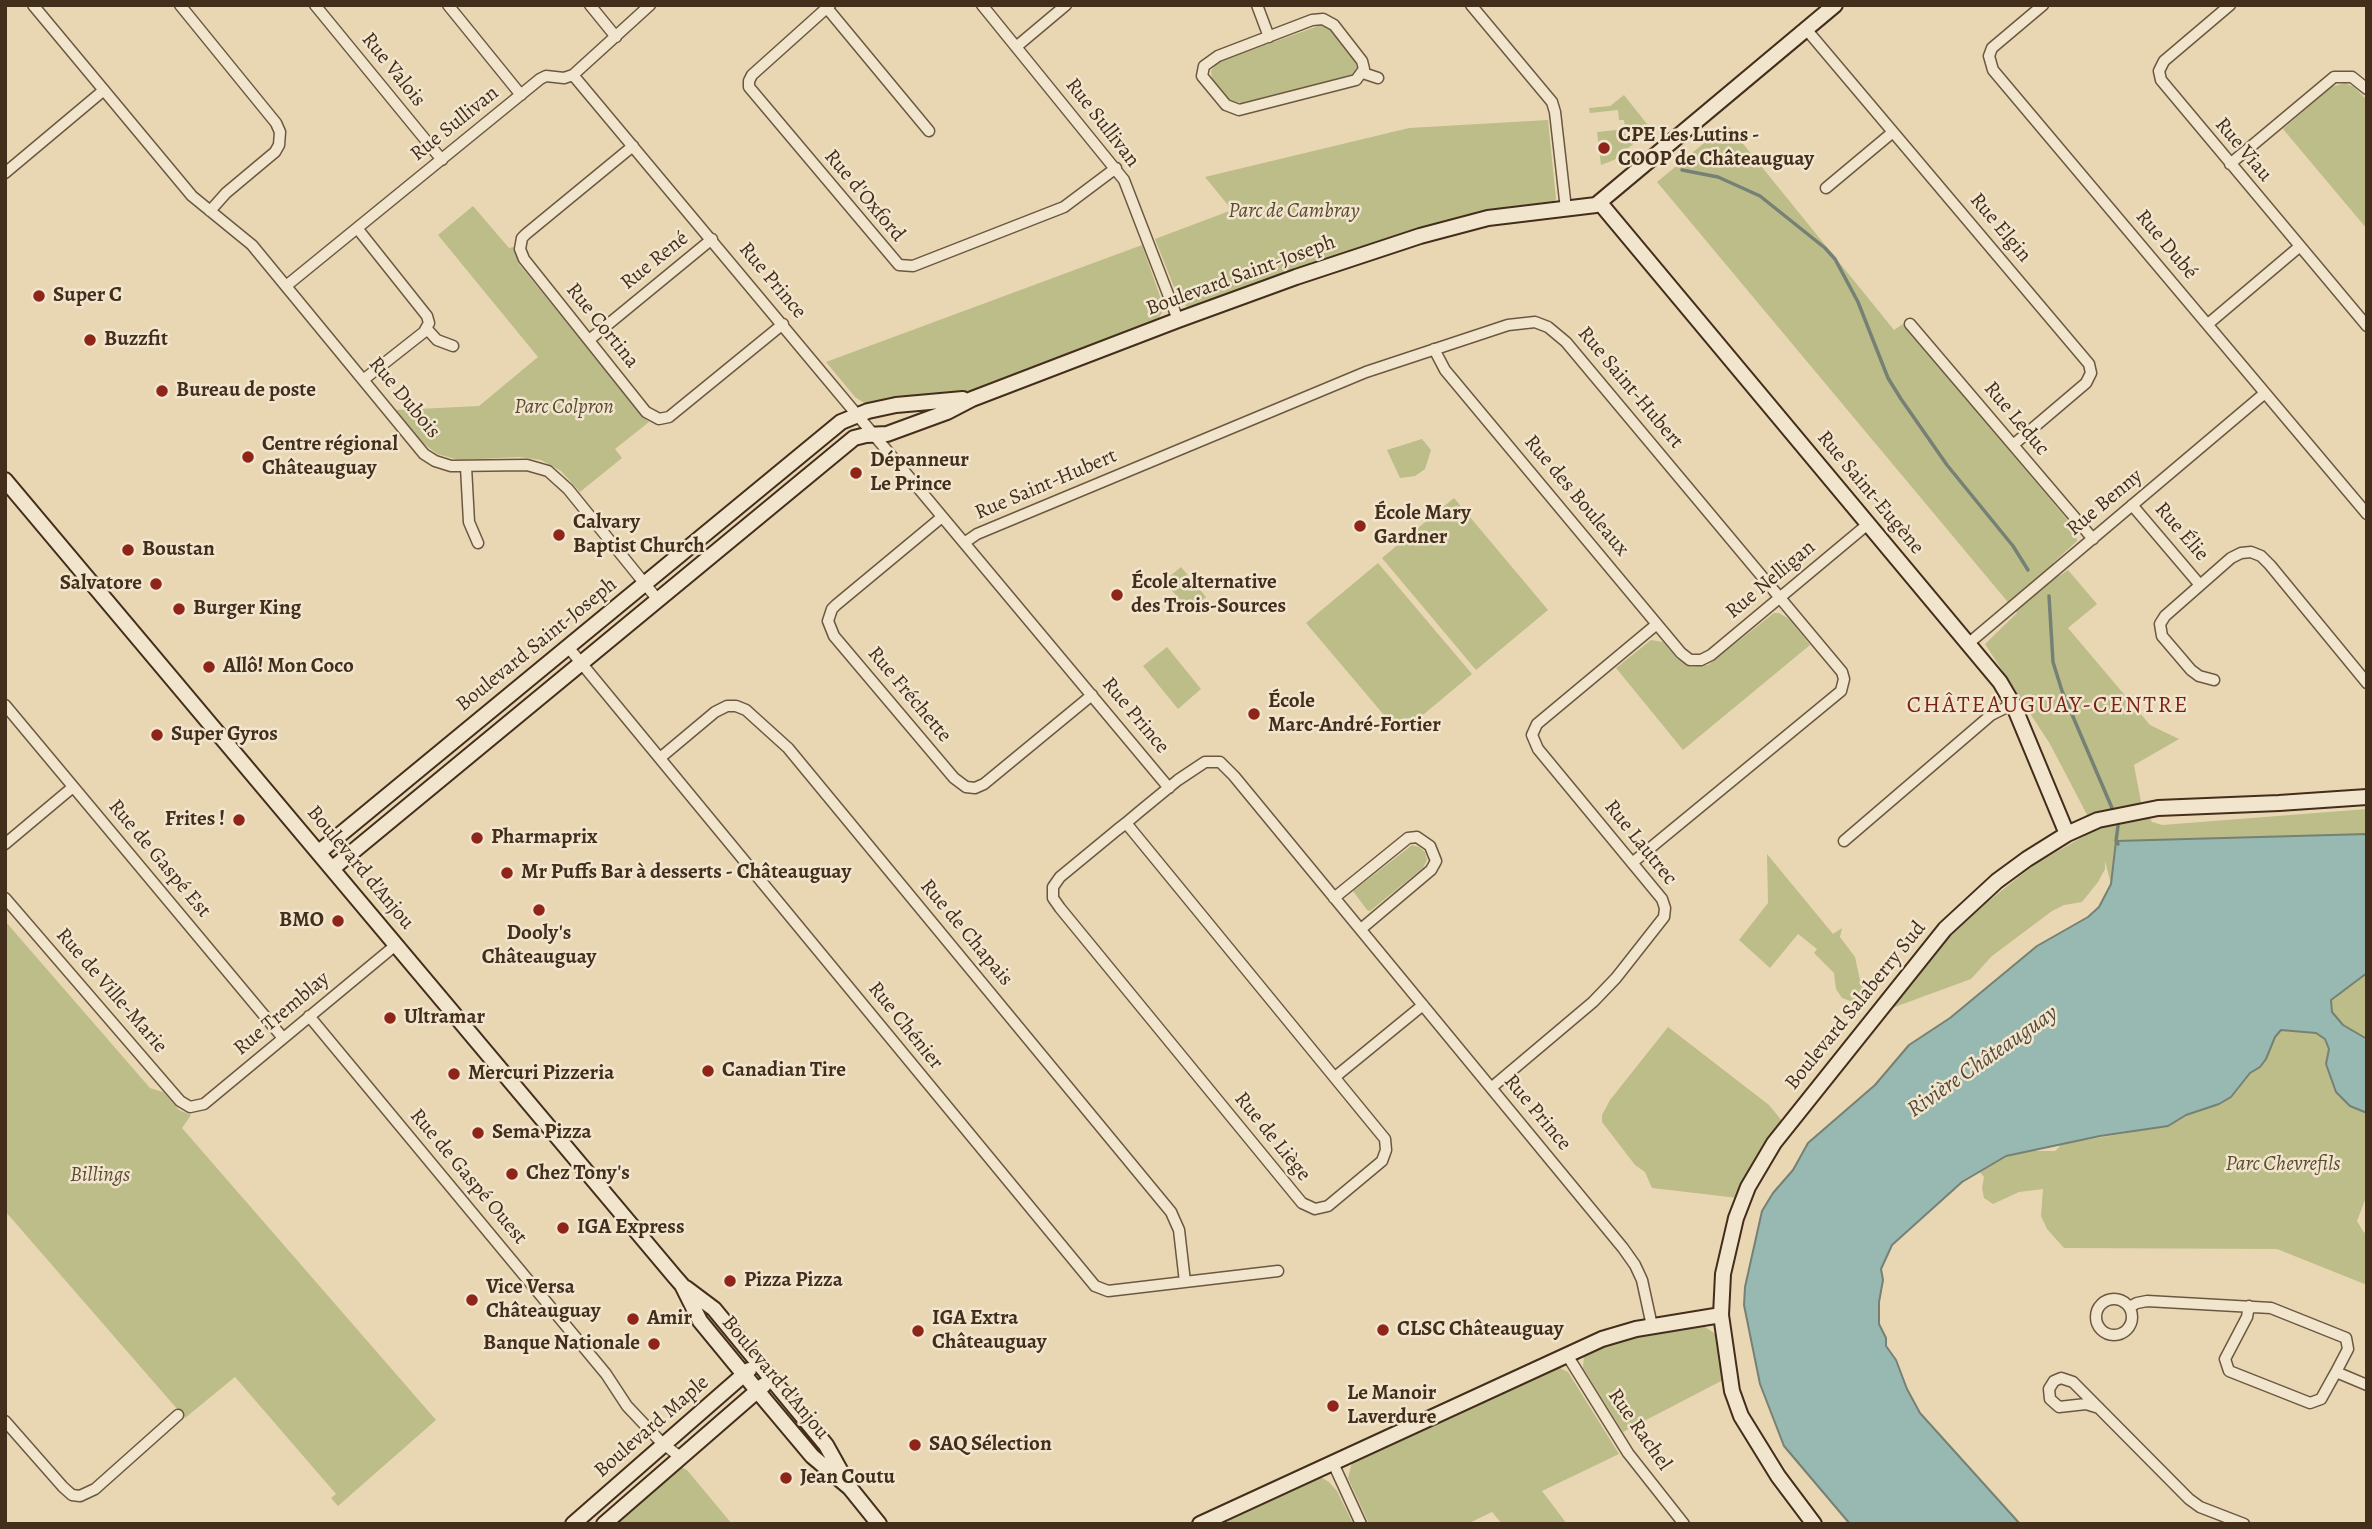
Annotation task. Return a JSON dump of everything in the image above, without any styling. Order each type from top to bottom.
[{"type":"street","name":"Rue Dubois","points":[[33,5],[192,196],[248,240],[424,454],[444,465],[524,465],[548,471],[568,489],[658,600]]},
{"type":"street","points":[[180,5],[276,123],[279,132],[277,149],[222,196],[210,211]]},
{"type":"street","name":"Rue Valois","points":[[315,5],[442,160]]},
{"type":"street","points":[[448,5],[521,95]]},
{"type":"street","points":[[590,5],[616,37]]},
{"type":"street","points":[[573,75],[650,5]]},
{"type":"street","name":"Rue Sullivan","points":[[982,5],[1116,168],[1130,191],[1178,320]]},
{"type":"street","points":[[1016,47],[1066,5]]},
{"type":"street","points":[[1258,5],[1269,37]]},
{"type":"street","points":[[1471,5],[1552,102],[1566,209]]},
{"type":"street","points":[[1600,203],[1835,5]]},
{"type":"street","name":"Rue Dubé","points":[[2042,5],[1992,48],[1989,56],[1991,67],[2367,514]]},
{"type":"street","name":"Rue Viau","points":[[2230,5],[2167,58],[2159,73],[2165,87],[2367,326]]},
{"type":"street","points":[[828,7],[929,131]]},
{"type":"street","name":"Rue d'Oxford","points":[[828,7],[752,75],[749,87],[899,265],[913,266],[1064,207],[1116,168]]},
{"type":"street","points":[[1316,19],[1327,21],[1334,25],[1360,57],[1364,65],[1363,73],[1352,82],[1248,109],[1230,107],[1204,80],[1202,69],[1207,62],[1218,56],[1269,37],[1316,19]]},
{"type":"street","name":"Rue Elgin","points":[[1806,29],[2089,364],[2089,380],[2013,445]]},
{"type":"street","points":[[1363,73],[1378,78]]},
{"type":"street","name":"Rue Sullivan","points":[[286,286],[543,77],[564,78],[573,75]]},
{"type":"street","name":"Rue Prince","points":[[573,75],[1169,788],[1201,763],[1210,761],[1223,764],[1635,1265],[1645,1289],[1652,1326]]},
{"type":"street","points":[[2230,164],[2334,77],[2352,77],[2367,89]]},
{"type":"street","points":[[5,173],[104,90]]},
{"type":"street","points":[[1826,188],[1893,132]]},
{"type":"street","name":"Rue Cortina","points":[[633,146],[526,234],[520,243],[524,259],[646,412],[659,419],[673,414],[783,324]]},
{"type":"street","name":"Boulevard Saint-Joseph","points":[[333,868],[854,438],[887,434],[972,398],[1178,320],[1296,277],[1446,228],[1488,218],[1591,207],[1600,203]]},
{"type":"street","name":"Rue Saint-Eugène","points":[[1600,203],[2000,682],[2012,704],[2067,834]]},
{"type":"street","points":[[357,229],[427,316],[429,323],[427,329],[363,380]]},
{"type":"street","name":"Rue René","points":[[589,340],[712,239]]},
{"type":"street","points":[[2208,324],[2299,247]]},
{"type":"street","name":"Rue Saint-Hubert","points":[[964,543],[977,534],[1366,372],[1521,322],[1535,322],[1554,331],[1780,597],[1842,672],[1844,679],[1843,687],[1833,697],[1632,863]]},
{"type":"street","name":"Rue Leduc","points":[[1910,324],[2093,539]]},
{"type":"street","points":[[427,329],[437,340],[453,346]]},
{"type":"street","name":"Rue des Bouleaux","points":[[1434,349],[1445,370],[1681,653],[1690,660],[1695,660]]},
{"type":"street","name":"Rue Benny","points":[[1969,643],[2265,393]]},
{"type":"street","name":"Boulevard Saint-Joseph","points":[[319,852],[845,419],[908,403],[972,398]]},
{"type":"street","points":[[466,467],[469,522],[478,543]]},
{"type":"street","name":"Boulevard d'Anjou","points":[[7,485],[682,1284],[714,1309],[826,1445],[850,1488],[879,1524]]},
{"type":"street","name":"Rue Élie","points":[[2132,505],[2200,585]]},
{"type":"street","name":"Rue Fréchette","points":[[942,517],[836,605],[828,621],[834,635],[937,758],[961,785],[979,787],[1092,695]]},
{"type":"street","name":"Rue Nelligan","points":[[1695,660],[1706,658],[1868,524]]},
{"type":"street","points":[[2214,681],[2191,670],[2165,639],[2160,628],[2165,616],[2200,585],[2236,555],[2251,552],[2261,556],[2367,683]]},
{"type":"street","name":"Rue Lautrec","points":[[1491,1088],[1593,1002],[1661,922],[1665,912],[1662,899],[1538,749],[1532,735],[1543,719],[1657,624]]},
{"type":"street","name":"Rue Chénier","points":[[568,647],[1095,1286],[1108,1291],[1278,1271]]},
{"type":"street","points":[[515,691],[528,708]]},
{"type":"street","points":[[1844,841],[1991,715],[2012,704]]},
{"type":"street","name":"Rue de Gaspé Est","points":[[5,705],[283,1038]]},
{"type":"street","name":"Rue de Chapais","points":[[660,758],[715,712],[727,706],[746,710],[788,748],[1167,1207],[1177,1223],[1185,1282]]},
{"type":"street","points":[[401,784],[415,801]]},
{"type":"street","points":[[5,844],[73,787]]},
{"type":"street","name":"Rue de Liège","points":[[1126,823],[1382,1134],[1386,1150],[1376,1167],[1328,1206],[1315,1209],[1305,1206],[1299,1200],[1056,903],[1052,892],[1055,883],[1126,823],[1169,788]]},
{"type":"street","name":"Boulevard Salaberry Sud","points":[[1814,1524],[1778,1476],[1741,1416],[1732,1391],[1721,1315],[1723,1274],[1736,1218],[1748,1187],[1774,1143],[1945,929],[2005,875],[2067,834],[2098,820],[2158,808],[2367,797]]},
{"type":"street","points":[[1334,898],[1408,838],[1417,837],[1430,846],[1436,856],[1431,870],[1361,929]]},
{"type":"street","name":"Rue de Ville-Marie","points":[[5,898],[174,1094],[190,1107]]},
{"type":"street","name":"Rue Tremblay","points":[[190,1107],[204,1104],[397,944]]},
{"type":"street","points":[[1335,1077],[1423,1006]]},
{"type":"street","name":"Rue de Gaspé Ouest","points":[[309,1016],[606,1374],[627,1406],[680,1457]]},
{"type":"street","name":"Boulevard d'Anjou","points":[[682,1284],[700,1321],[757,1391],[812,1456],[850,1488]]},
{"type":"street","points":[[2129,1307],[2142,1301],[2249,1306],[2271,1308],[2346,1338],[2348,1349],[2320,1399],[2310,1403],[2230,1371],[2225,1359],[2247,1317],[2249,1306]]},
{"type":"street","points":[[1200,1524],[1615,1335],[1721,1315]]},
{"type":"street","name":"Rue Rachel","points":[[1567,1355],[1628,1453],[1684,1524]]},
{"type":"street","name":"Boulevard Maple","points":[[578,1522],[758,1363]]},
{"type":"street","points":[[2336,1372],[2367,1385]]},
{"type":"street","name":"Boulevard Maple","points":[[604,1524],[771,1379]]},
{"type":"street","points":[[2099,1409],[2086,1404],[2059,1407],[2050,1399],[2049,1389],[2057,1380],[2066,1379],[2077,1385],[2189,1499],[2200,1507],[2245,1524]]},
{"type":"street","points":[[5,1421],[63,1487],[72,1495],[80,1496],[95,1489],[178,1415]]},
{"type":"street","points":[[1333,1463],[1361,1524]]},
{"type":"street","points":[[620,1483],[633,1498]]},
{"type":"green space","points":[[1321,25],[1330,29],[1354,59],[1357,67],[1354,74],[1244,104],[1230,100],[1212,79],[1211,71],[1218,62]]},
{"type":"green space","points":[[2345,83],[2354,87],[2367,100],[2367,229],[2283,129],[2331,87]]},
{"type":"green space","points":[[1624,95],[1651,129],[1614,160],[1601,165],[1597,132],[1625,129],[1624,120],[1619,120],[1618,110],[1590,113],[1589,108],[1610,106]]},
{"type":"green space","name":"Parc de Cambray","points":[[1548,120],[1556,199],[1553,203],[1460,217],[1187,307],[1179,300],[1155,239],[1232,210],[1205,177],[1409,128]]},
{"type":"green space","points":[[1727,124],[1894,330],[1903,324],[2075,529],[2077,541],[2053,563],[2056,578],[2068,570],[2097,604],[2068,628],[2150,725],[2179,739],[2134,765],[2141,802],[2152,822],[2162,825],[2367,809],[2367,834],[2116,841],[2111,884],[2105,861],[2105,869],[2098,882],[2082,902],[2064,905],[2052,911],[1992,956],[1971,979],[1892,1008],[1945,941],[1976,911],[2035,864],[2095,830],[2050,744],[1985,644],[2017,613],[1657,182]]},
{"type":"green space","name":"Parc Colpron","points":[[473,206],[509,248],[514,247],[519,264],[649,422],[615,449],[622,458],[580,492],[561,471],[541,460],[519,457],[459,460],[437,454],[423,443],[396,410],[479,406],[538,357],[438,235]]},
{"type":"green space","points":[[1142,245],[1164,308],[1158,320],[983,387],[950,396],[911,395],[864,403],[855,397],[826,362]]},
{"type":"green space","points":[[1422,439],[1431,450],[1425,469],[1415,476],[1400,478],[1387,450]]},
{"type":"green space","points":[[1454,498],[1548,610],[1476,670],[1382,558]]},
{"type":"green space","points":[[1378,563],[1472,674],[1400,734],[1306,623]]},
{"type":"green space","points":[[1181,567],[1206,597],[1189,611],[1164,581]]},
{"type":"green space","points":[[1774,613],[1789,619],[1810,645],[1683,750],[1616,668],[1651,640],[1663,642],[1677,659],[1691,667],[1708,665]]},
{"type":"green space","points":[[1167,647],[1201,689],[1178,709],[1143,666]]},
{"type":"green space","points":[[1412,845],[1425,852],[1427,860],[1423,868],[1370,911],[1367,910],[1353,891]]},
{"type":"green space","points":[[1767,854],[1833,934],[1842,928],[1840,937],[1855,957],[1861,985],[1871,1000],[1865,1006],[1842,998],[1836,989],[1834,973],[1814,953],[1817,949],[1798,934],[1770,968],[1739,940],[1768,903]]},
{"type":"green space","name":"Billings","points":[[5,921],[150,1088],[163,1092],[179,1110],[191,1115],[182,1128],[436,1420],[338,1506],[331,1498],[336,1494],[235,1377],[185,1418],[5,1211]]},
{"type":"green space","points":[[2367,973],[2367,1039],[2343,1025],[2332,1011],[2331,1000]]},
{"type":"green space","points":[[1668,1027],[1769,1105],[1783,1122],[1738,1198],[1652,1188],[1645,1172],[1635,1165],[1602,1122],[1602,1115],[1610,1100]]},
{"type":"green space","name":"Parc Chevrefils","points":[[2281,1030],[2316,1033],[2325,1039],[2329,1049],[2326,1064],[2336,1092],[2350,1106],[2367,1113],[2367,1195],[2357,1221],[2365,1233],[2367,1231],[2367,1285],[2277,1249],[2064,1248],[2047,1229],[2041,1216],[2043,1189],[2019,1192],[1993,1204],[1984,1198],[1984,1177],[1979,1171],[2006,1156],[2030,1151],[2055,1151],[2060,1146],[2056,1145],[2168,1126],[2186,1115],[2219,1104],[2237,1091],[2250,1073],[2260,1067]]},
{"type":"green space","points":[[1702,1325],[1717,1335],[1723,1380],[1623,1432],[1583,1368],[1584,1355],[1623,1338]]},
{"type":"green space","points":[[1558,1367],[1568,1372],[1619,1454],[1542,1491],[1567,1524],[1502,1524],[1492,1512],[1467,1524],[1369,1524],[1348,1478],[1352,1462]]},
{"type":"green space","points":[[681,1467],[687,1470],[732,1524],[617,1524]]},
{"type":"green space","points":[[1319,1476],[1337,1491],[1353,1524],[1215,1524]]},
{"type":"water","name":"Rivière Châteauguay","points":[[2367,834],[2367,973],[2331,1000],[2332,1012],[2343,1025],[2367,1039],[2367,1113],[2350,1106],[2336,1092],[2326,1064],[2329,1049],[2325,1039],[2316,1033],[2281,1030],[2260,1067],[2250,1073],[2231,1097],[2219,1104],[2186,1115],[2168,1126],[2100,1136],[2006,1156],[1962,1182],[1892,1245],[1881,1269],[1883,1280],[1879,1324],[1886,1338],[1886,1346],[1896,1360],[1920,1413],[2020,1524],[1850,1524],[1784,1446],[1760,1384],[1744,1305],[1745,1287],[1762,1211],[1793,1170],[1808,1143],[1875,1085],[1909,1045],[1950,1018],[2037,946],[2088,917],[2099,907],[2111,884],[2116,841]]},
{"type":"waterway","points":[[1682,170],[1718,177],[1760,196],[1835,259],[1858,302],[1888,378],[1901,399],[1947,465],[2013,546],[2028,570]]},
{"type":"waterway","points":[[2049,596],[2053,662],[2062,691],[2112,808]]},
{"type":"waterway","points":[[2118,826],[2118,844]]},
{"type":"place","name":"CPE Les Lutins - COOP de Châteauguay","points":[[1604,148]]},
{"type":"place","name":"Super C","points":[[39,296]]},
{"type":"place","name":"Buzzfit","points":[[90,340]]},
{"type":"place","name":"Bureau de poste","points":[[162,391]]},
{"type":"place","name":"Centre régional Châteauguay","points":[[248,457]]},
{"type":"place","name":"Dépanneur Le Prince","points":[[856,473]]},
{"type":"place","name":"École Mary Gardner","points":[[1360,526]]},
{"type":"place","name":"Calvary Baptist Church","points":[[559,535]]},
{"type":"place","name":"Boustan","points":[[128,550]]},
{"type":"place","name":"Salvatore","points":[[156,584]]},
{"type":"place","name":"École alternative des Trois-Sources","points":[[1117,595]]},
{"type":"place","name":"Burger King","points":[[179,609]]},
{"type":"place","name":"Allô! Mon Coco","points":[[209,667]]},
{"type":"place","name":"École Marc-André-Fortier","points":[[1254,714]]},
{"type":"place","name":"Super Gyros","points":[[157,735]]},
{"type":"place","name":"Frites !","points":[[239,820]]},
{"type":"place","name":"Pharmaprix","points":[[477,838]]},
{"type":"place","name":"Mr Puffs Bar à desserts - Châteauguay","points":[[507,873]]},
{"type":"place","name":"Dooly's Châteauguay","points":[[539,910]]},
{"type":"place","name":"BMO","points":[[338,921]]},
{"type":"place","name":"Ultramar","points":[[390,1018]]},
{"type":"place","name":"Canadian Tire","points":[[708,1071]]},
{"type":"place","name":"Mercuri Pizzeria","points":[[454,1074]]},
{"type":"place","name":"Sema Pizza","points":[[478,1133]]},
{"type":"place","name":"Chez Tony's","points":[[512,1174]]},
{"type":"place","name":"IGA Express","points":[[563,1228]]},
{"type":"place","name":"Pizza Pizza","points":[[730,1281]]},
{"type":"place","name":"Vice Versa Châteauguay","points":[[472,1300]]},
{"type":"place","name":"Amir","points":[[633,1319]]},
{"type":"place","name":"CLSC Châteauguay","points":[[1383,1330]]},
{"type":"place","name":"IGA Extra Châteauguay","points":[[918,1331]]},
{"type":"place","name":"Banque Nationale","points":[[654,1344]]},
{"type":"place","name":"Le Manoir Laverdure","points":[[1333,1406]]},
{"type":"place","name":"SAQ Sélection","points":[[915,1445]]},
{"type":"place","name":"Jean Coutu","points":[[786,1478]]},
{"type":"district","name":"CHÂTEAUGUAY-CENTRE","points":[[2048,706]]}]
